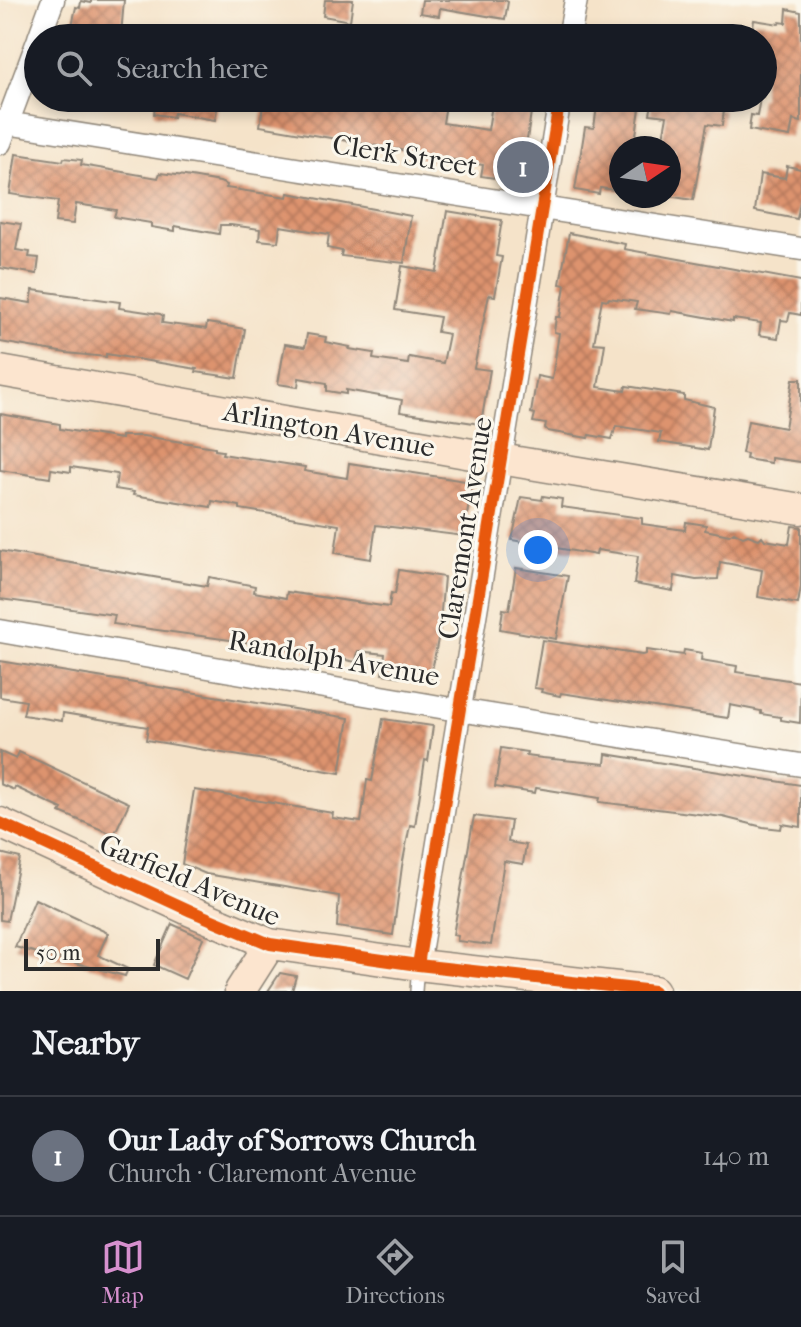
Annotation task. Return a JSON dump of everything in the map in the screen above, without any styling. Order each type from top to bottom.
[{"type":"street","points":[[45,24],[53,0]]},
{"type":"street","points":[[572,24],[576,0]]},
{"type":"street","points":[[2,130],[24,76]]},
{"type":"street","name":"Claremont Avenue","points":[[417,978],[558,112]]},
{"type":"street","name":"Clerk Street","points":[[2,130],[542,206],[801,249]]},
{"type":"street","name":"Arlington Avenue","points":[[0,371],[801,509]]},
{"type":"street","name":"Randolph Avenue","points":[[0,631],[801,765]]},
{"type":"street","name":"Garfield Avenue","points":[[0,823],[270,944],[417,978],[654,991]]},
{"type":"street","points":[[240,991],[270,944]]},
{"type":"building","points":[[91,0],[124,0],[122,24],[72,24],[76,7],[80,8],[81,1],[91,3]]},
{"type":"building","points":[[325,0],[353,0],[350,21],[323,16]]},
{"type":"building","points":[[422,0],[508,2],[505,19],[440,8],[439,16],[420,13]]},
{"type":"building","points":[[787,9],[801,12],[801,122],[793,120],[790,137],[749,130],[751,115],[777,112],[777,24],[753,24],[754,20],[786,23]]},
{"type":"building","points":[[154,112],[216,112],[215,120],[174,113],[173,117]]},
{"type":"building","points":[[262,112],[445,112],[443,123],[488,130],[491,112],[531,112],[521,182],[481,176],[483,165],[437,157],[436,161],[406,156],[407,151],[260,126]]},
{"type":"building","points":[[596,112],[639,112],[636,136],[609,136],[609,189],[600,188],[599,194],[575,190],[585,127],[594,128]]},
{"type":"building","points":[[724,112],[722,126],[707,124],[693,200],[681,198],[681,136],[663,136],[667,116],[650,114]]},
{"type":"building","points":[[16,154],[63,161],[64,158],[82,160],[81,165],[158,178],[160,173],[185,176],[220,182],[227,185],[226,188],[287,197],[288,193],[411,216],[404,263],[341,256],[342,251],[327,248],[329,234],[280,226],[278,242],[259,240],[260,229],[231,225],[220,225],[219,234],[175,226],[175,231],[151,227],[151,223],[114,217],[116,210],[76,204],[73,224],[55,222],[58,201],[10,194]]},
{"type":"building","points":[[787,166],[801,169],[797,219],[755,211],[760,174],[785,178]]},
{"type":"building","points":[[447,211],[502,220],[496,256],[502,257],[495,296],[489,295],[474,368],[490,370],[481,424],[400,412],[402,400],[346,390],[346,394],[327,391],[327,383],[299,378],[298,387],[278,384],[285,344],[305,347],[307,334],[326,337],[325,342],[349,349],[374,353],[373,359],[408,364],[409,357],[443,363],[449,334],[437,332],[440,317],[395,310],[402,266],[437,272]]},
{"type":"building","points":[[0,221],[21,224],[16,250],[30,252],[29,257],[39,258],[37,274],[0,268]]},
{"type":"building","points":[[569,233],[625,244],[624,249],[801,281],[801,315],[790,313],[788,321],[781,320],[778,338],[759,335],[761,323],[635,309],[637,302],[602,299],[594,343],[605,344],[598,387],[625,391],[626,386],[684,395],[684,400],[714,407],[708,450],[659,442],[661,433],[616,426],[612,439],[589,435],[588,438],[548,431],[546,424],[533,422],[535,414],[531,413],[537,376],[552,379],[559,333],[554,332],[556,317],[560,317],[565,285],[560,284]]},
{"type":"building","points":[[33,290],[120,302],[119,308],[160,314],[163,316],[162,323],[206,329],[207,323],[245,329],[237,378],[106,354],[106,357],[66,353],[0,342],[0,298],[31,303]]},
{"type":"building","points":[[793,379],[801,379],[801,462],[771,458],[771,463],[746,459],[747,454],[742,453],[748,421],[785,428]]},
{"type":"building","points":[[0,414],[60,424],[60,429],[121,439],[121,436],[143,436],[215,447],[215,450],[223,451],[222,454],[305,467],[304,471],[347,478],[349,463],[472,482],[464,536],[376,525],[371,559],[335,553],[339,525],[240,509],[240,506],[212,501],[211,507],[133,495],[134,492],[115,489],[117,474],[71,467],[71,472],[51,469],[50,478],[0,470]]},
{"type":"building","points":[[543,496],[562,499],[561,507],[642,518],[642,524],[685,530],[686,522],[706,525],[705,530],[729,535],[734,532],[759,539],[762,536],[765,540],[789,544],[792,526],[801,527],[798,604],[758,597],[762,570],[720,562],[718,579],[696,580],[675,576],[673,591],[634,584],[638,556],[597,550],[596,555],[512,540],[521,497],[542,500]]},
{"type":"building","points":[[0,551],[207,586],[209,577],[255,586],[254,592],[286,598],[287,592],[389,607],[391,593],[395,594],[399,570],[444,577],[439,634],[430,681],[382,674],[385,654],[358,651],[356,662],[275,646],[113,624],[115,615],[0,599]]},
{"type":"building","points":[[516,568],[568,576],[556,639],[500,629],[503,609],[509,610]]},
{"type":"building","points":[[542,640],[642,655],[646,654],[646,650],[683,655],[684,650],[702,653],[701,660],[737,666],[736,672],[801,682],[800,723],[730,705],[728,718],[541,692],[542,689],[534,688]]},
{"type":"building","points":[[0,661],[349,718],[340,773],[146,740],[148,727],[63,713],[62,721],[23,715],[26,701],[0,697]]},
{"type":"building","points":[[383,719],[433,726],[415,826],[410,825],[402,866],[393,935],[337,927],[339,896],[206,874],[182,864],[194,790],[333,813],[332,818],[361,822],[367,780],[372,781]]},
{"type":"building","points":[[501,748],[527,752],[526,756],[605,764],[606,754],[801,785],[801,827],[782,824],[781,829],[763,827],[723,817],[599,802],[600,798],[536,788],[535,793],[495,787]]},
{"type":"building","points":[[0,752],[16,759],[19,752],[129,803],[114,835],[60,812],[62,809],[15,787],[14,790],[0,784]]},
{"type":"building","points":[[474,816],[511,821],[508,842],[526,845],[523,864],[504,861],[491,945],[457,941],[458,936],[453,935]]},
{"type":"building","points":[[0,853],[20,858],[7,921],[0,920]]},
{"type":"building","points":[[35,899],[108,933],[98,955],[128,969],[125,976],[15,947]]},
{"type":"building","points":[[172,924],[203,938],[185,979],[154,965]]},
{"type":"building","points":[[280,973],[296,976],[292,991],[268,991]]},
{"type":"cycle path","points":[[418,965],[558,112]]},
{"type":"cycle path","points":[[0,823],[270,944],[418,965],[654,991]]},
{"type":"place","name":"Our Lady of Sorrows Church","points":[[523,167]]}]
